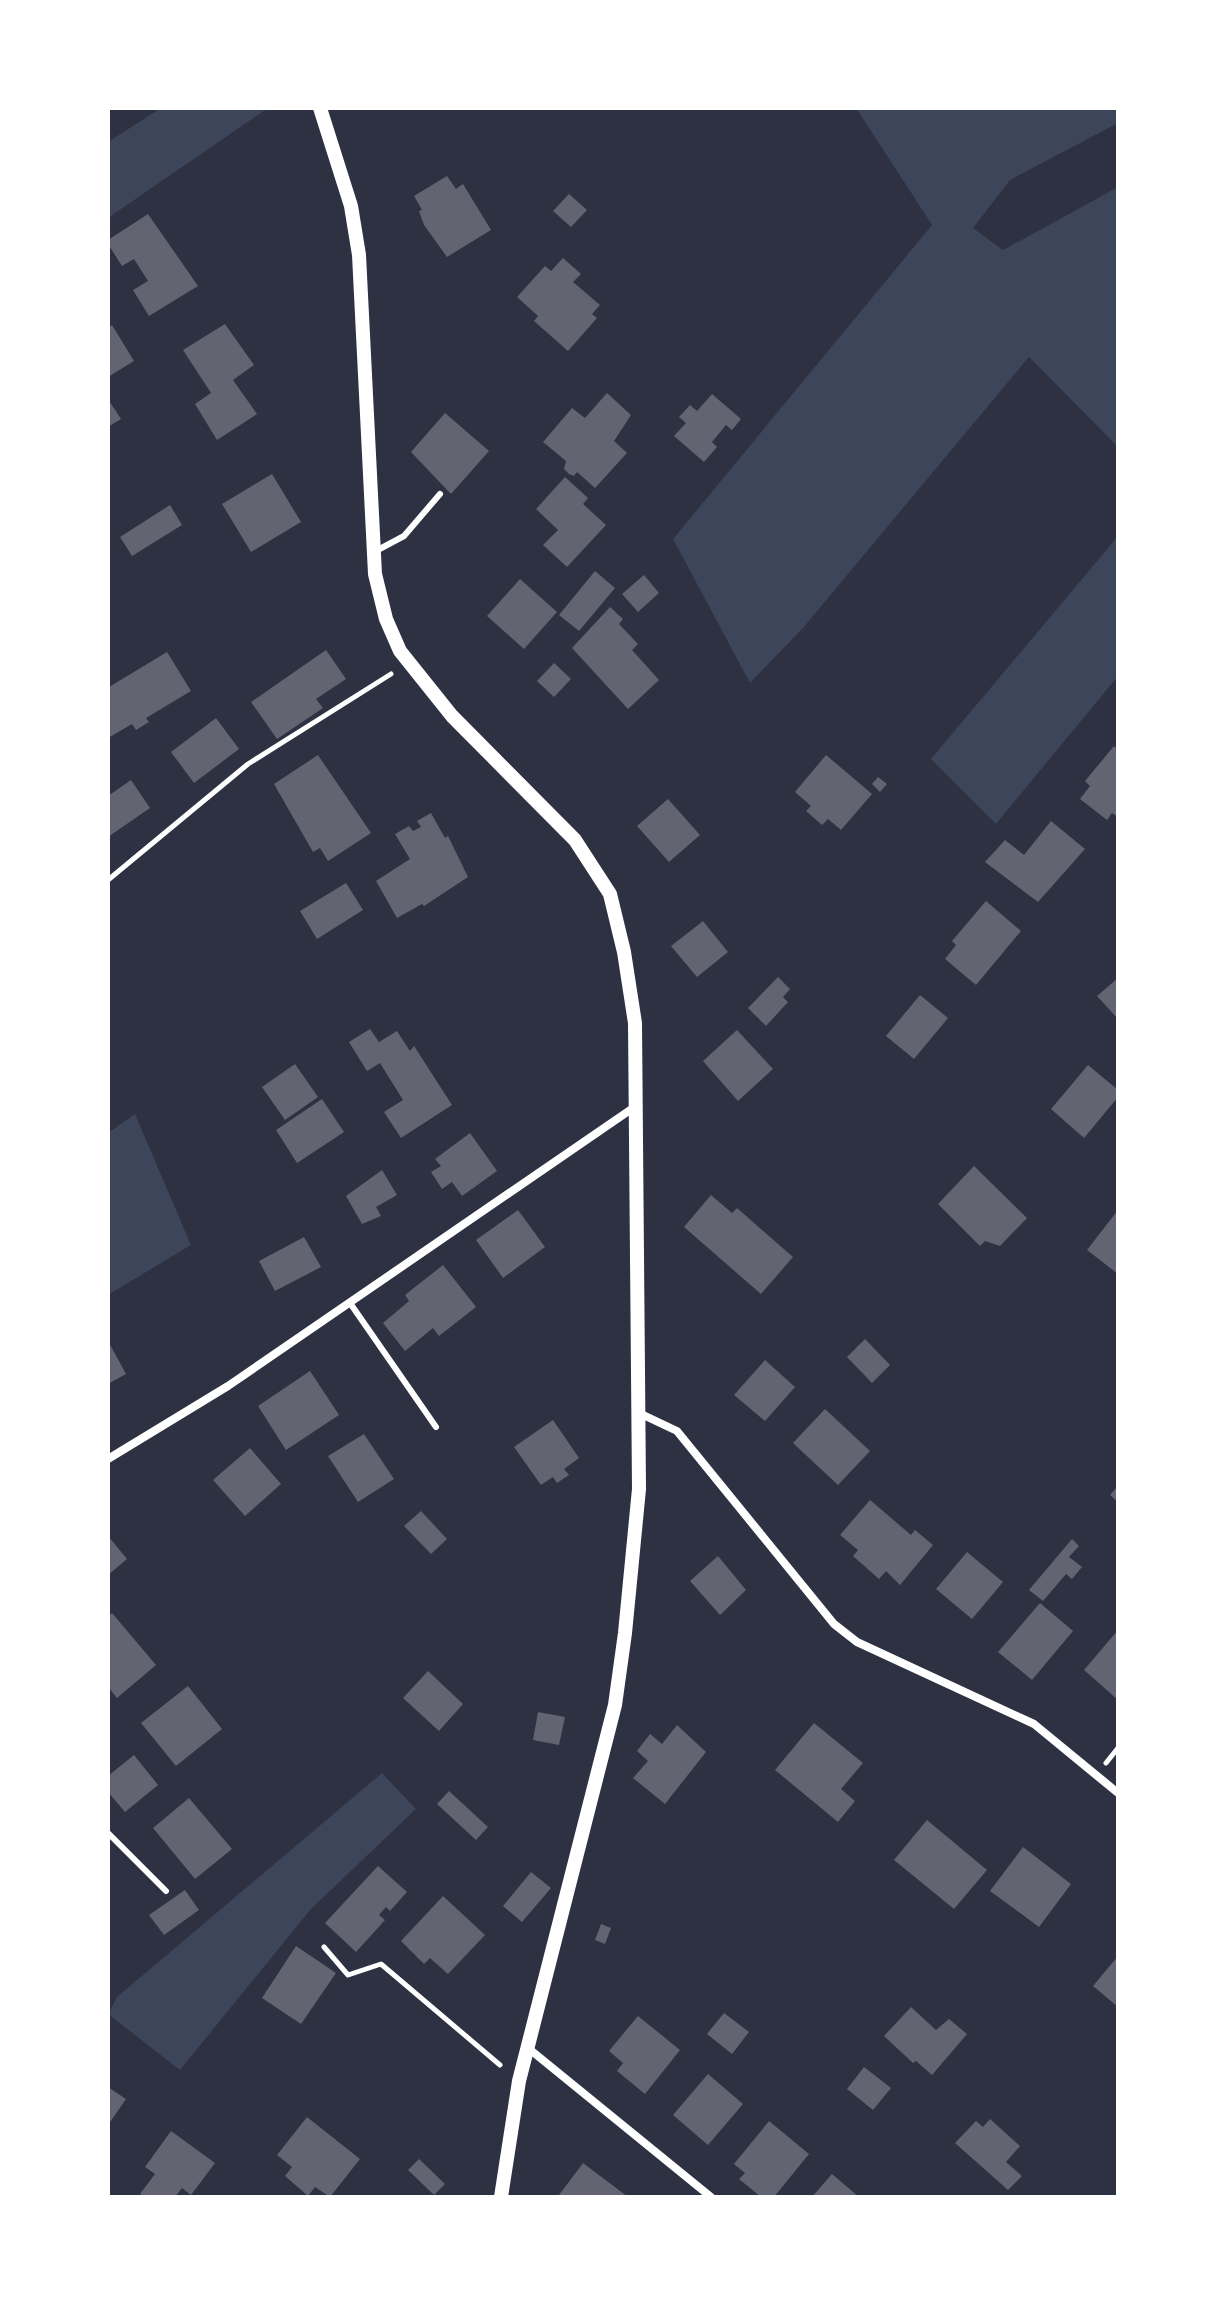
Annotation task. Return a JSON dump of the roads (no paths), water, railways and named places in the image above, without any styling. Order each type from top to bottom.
[{"type":"street","points":[[320,108],[351,206],[359,255],[374,552],[386,619],[409,663],[452,716],[575,840],[610,894],[624,952],[635,1023],[639,1489],[615,1705],[519,2081],[501,2197]]},
{"type":"street","points":[[108,1459],[228,1386],[637,1106]]},
{"type":"street","points":[[639,1413],[677,1431],[834,1624],[857,1642],[1034,1724],[1118,1793]]},
{"type":"street","points":[[528,2048],[711,2197]]},
{"type":"lane","points":[[374,552],[404,536],[440,494]]},
{"type":"lane","points":[[350,1303],[436,1427]]},
{"type":"lane","points":[[108,1833],[166,1891]]}]
